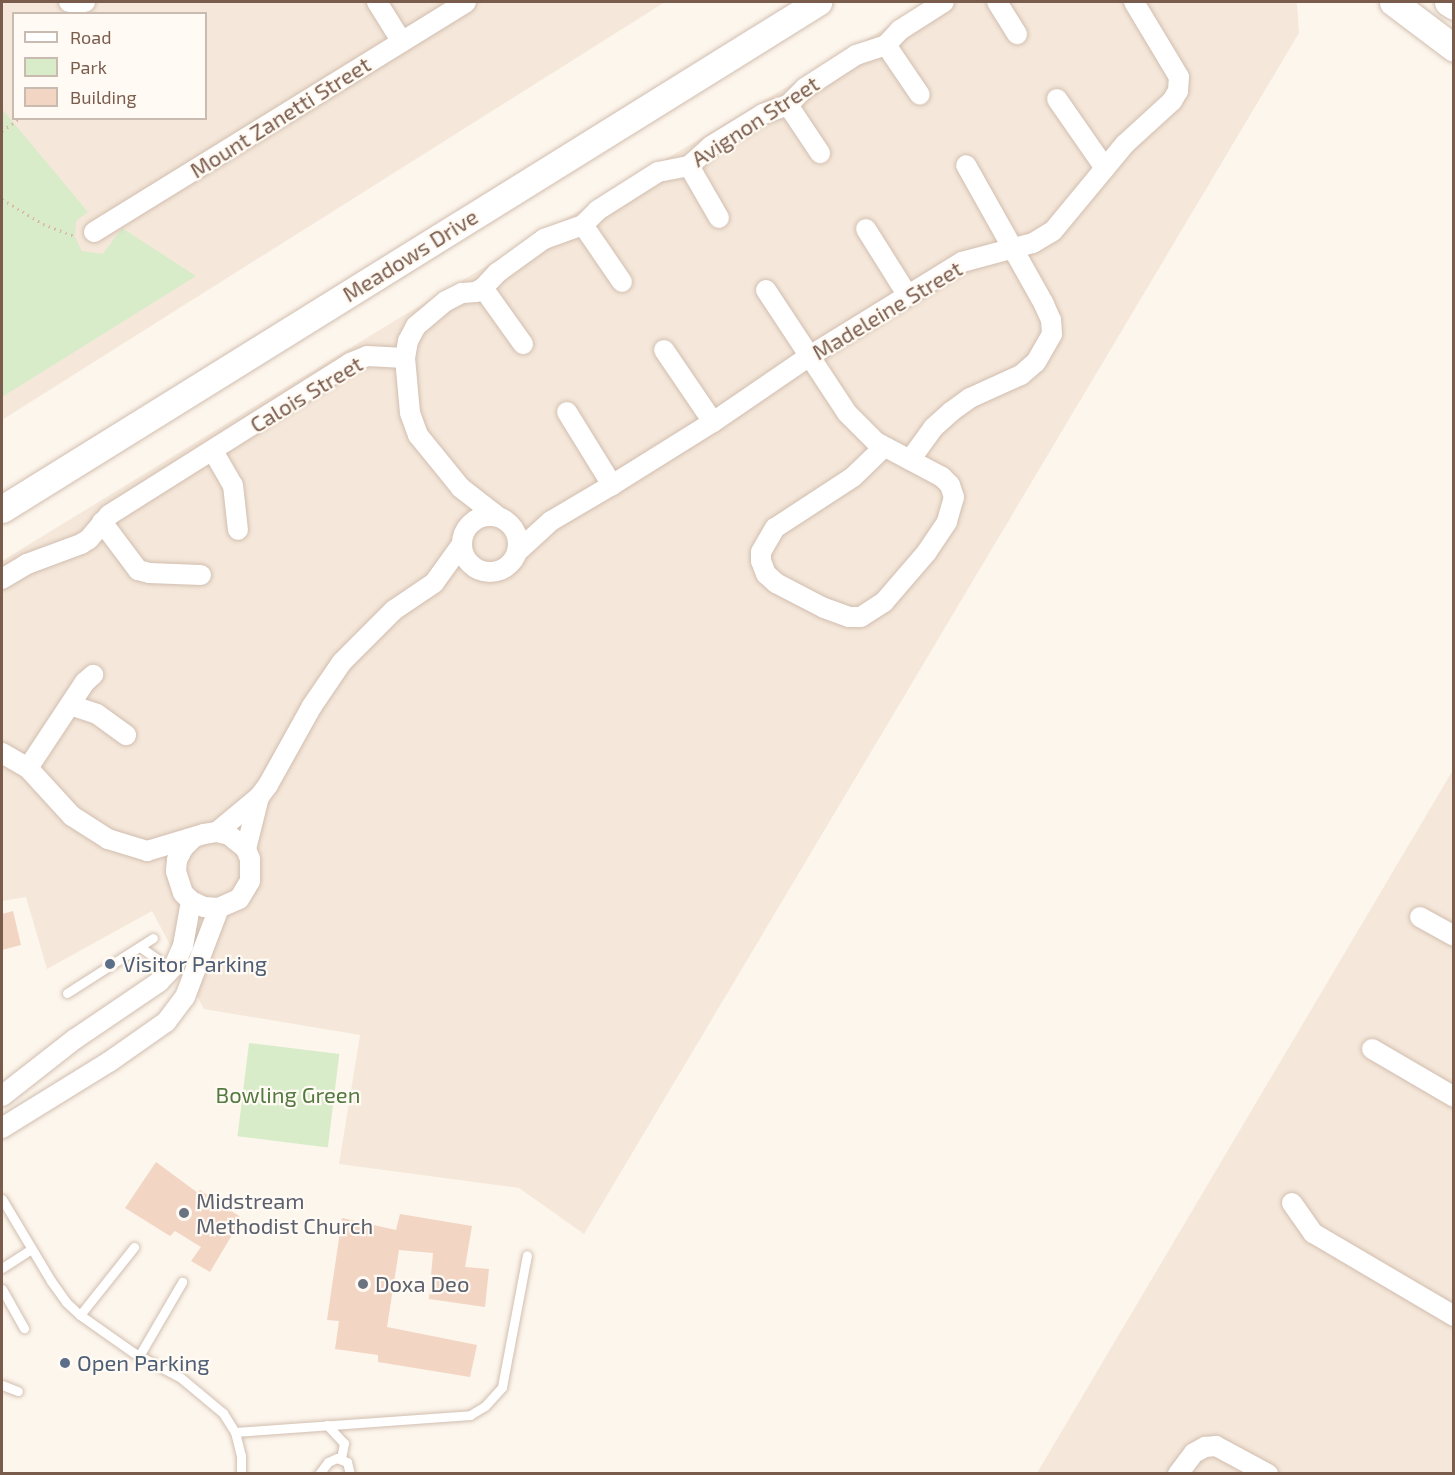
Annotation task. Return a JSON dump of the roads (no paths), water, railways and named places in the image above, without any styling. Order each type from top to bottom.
[{"type":"street","points":[[69,2],[85,2]]},
{"type":"street","points":[[377,2],[402,42]]},
{"type":"street","name":"Mount Zanetti Street","points":[[94,232],[466,2]]},
{"type":"street","name":"Meadows Drive","points":[[2,509],[818,2]]},
{"type":"street","name":"Avignon Street","points":[[501,518],[461,488],[418,435],[410,413],[405,358],[408,341],[416,326],[430,313],[462,293],[476,292],[483,288],[497,273],[544,239],[583,225],[598,210],[658,172],[688,166],[711,146],[764,114],[788,105],[805,88],[856,56],[886,45],[900,30],[945,2]]},
{"type":"street","points":[[997,2],[1017,34]]},
{"type":"street","name":"Madeleine Street","points":[[219,908],[229,905],[246,891],[252,870],[246,849],[259,797],[312,706],[342,662],[394,610],[434,583],[481,571],[499,571],[513,560],[517,552],[550,521],[713,422],[808,357],[962,262],[1013,250],[1033,243],[1053,231],[1125,144],[1172,100],[1180,84],[1175,69],[1134,2]]},
{"type":"street","points":[[1393,2],[1454,48]]},
{"type":"street","points":[[1448,2],[1454,6]]},
{"type":"street","points":[[886,45],[920,95]]},
{"type":"street","points":[[1057,99],[1105,168]]},
{"type":"street","points":[[788,105],[820,153]]},
{"type":"street","points":[[910,460],[933,428],[952,411],[970,398],[1021,375],[1036,362],[1047,347],[1052,334],[1051,320],[966,165]]},
{"type":"street","points":[[688,166],[719,218]]},
{"type":"street","points":[[583,225],[622,282]]},
{"type":"street","points":[[866,229],[908,296]]},
{"type":"street","points":[[483,288],[523,344]]},
{"type":"street","points":[[766,290],[847,414],[884,447],[942,477],[950,485],[952,503],[947,522],[927,552],[884,602],[861,617],[849,617],[824,608],[776,583],[766,574],[761,561],[761,552],[775,528],[852,477],[884,447]]},
{"type":"street","points":[[664,350],[713,422]]},
{"type":"street","name":"Calois Street","points":[[2,579],[27,564],[81,544],[89,539],[102,522],[350,363],[367,356],[405,358]]},
{"type":"street","points":[[567,412],[612,485]]},
{"type":"street","points":[[213,451],[233,485],[238,530]]},
{"type":"street","points":[[461,488],[467,560],[481,571]]},
{"type":"street","name":"Madeleine Street","points":[[434,583],[478,518],[550,521]]},
{"type":"street","points":[[501,518],[517,534],[517,552]]},
{"type":"street","points":[[102,522],[138,570],[149,573],[201,575]]},
{"type":"street","points":[[28,768],[93,675]]},
{"type":"street","points":[[70,705],[97,714],[126,735]]},
{"type":"street","points":[[2,753],[28,768],[72,816],[108,839],[147,851],[178,883],[191,901],[204,908],[219,908],[184,996],[166,1022],[109,1062],[2,1128]]},
{"type":"street","name":"Madeleine Street","points":[[147,851],[217,832],[259,797]]},
{"type":"street","points":[[217,832],[229,835],[246,849]]},
{"type":"street","points":[[178,883],[177,860],[183,848],[192,839]]},
{"type":"street","points":[[2,1096],[75,1039],[159,982],[174,966],[183,945],[191,901]]},
{"type":"street","points":[[1420,917],[1451,928]]},
{"type":"street","points":[[1372,1049],[1454,1097]]},
{"type":"street","points":[[1292,1203],[1313,1233],[1454,1316]]},
{"type":"street","points":[[1178,1473],[1194,1453],[1205,1447],[1216,1446],[1268,1473]]},
{"type":"lane","points":[[67,993],[153,938]]},
{"type":"lane","points":[[140,947],[157,959],[168,972]]},
{"type":"lane","points":[[2,1199],[66,1302],[80,1316],[140,1356],[181,1378],[223,1413],[236,1432],[241,1456],[241,1473]]},
{"type":"lane","points":[[80,1316],[134,1247]]},
{"type":"lane","points":[[2,1268],[31,1249]]},
{"type":"lane","points":[[236,1432],[470,1415],[485,1406],[502,1387],[527,1255]]},
{"type":"lane","points":[[140,1356],[182,1282]]},
{"type":"lane","points":[[2,1289],[24,1328]]},
{"type":"lane","points":[[2,1385],[18,1391]]},
{"type":"lane","points":[[327,1425],[344,1443],[341,1459]]},
{"type":"lane","points":[[320,1473],[332,1458],[347,1462],[350,1472],[362,1473]]},
{"type":"place","name":"Visitor Parking","points":[[110,964]]},
{"type":"place","name":"Midstream Methodist Church","points":[[184,1213]]},
{"type":"place","name":"Doxa Deo","points":[[363,1284]]},
{"type":"place","name":"Open Parking","points":[[65,1363]]},
{"type":"park label","name":"Bowling Green","points":[[288,1095]]}]
